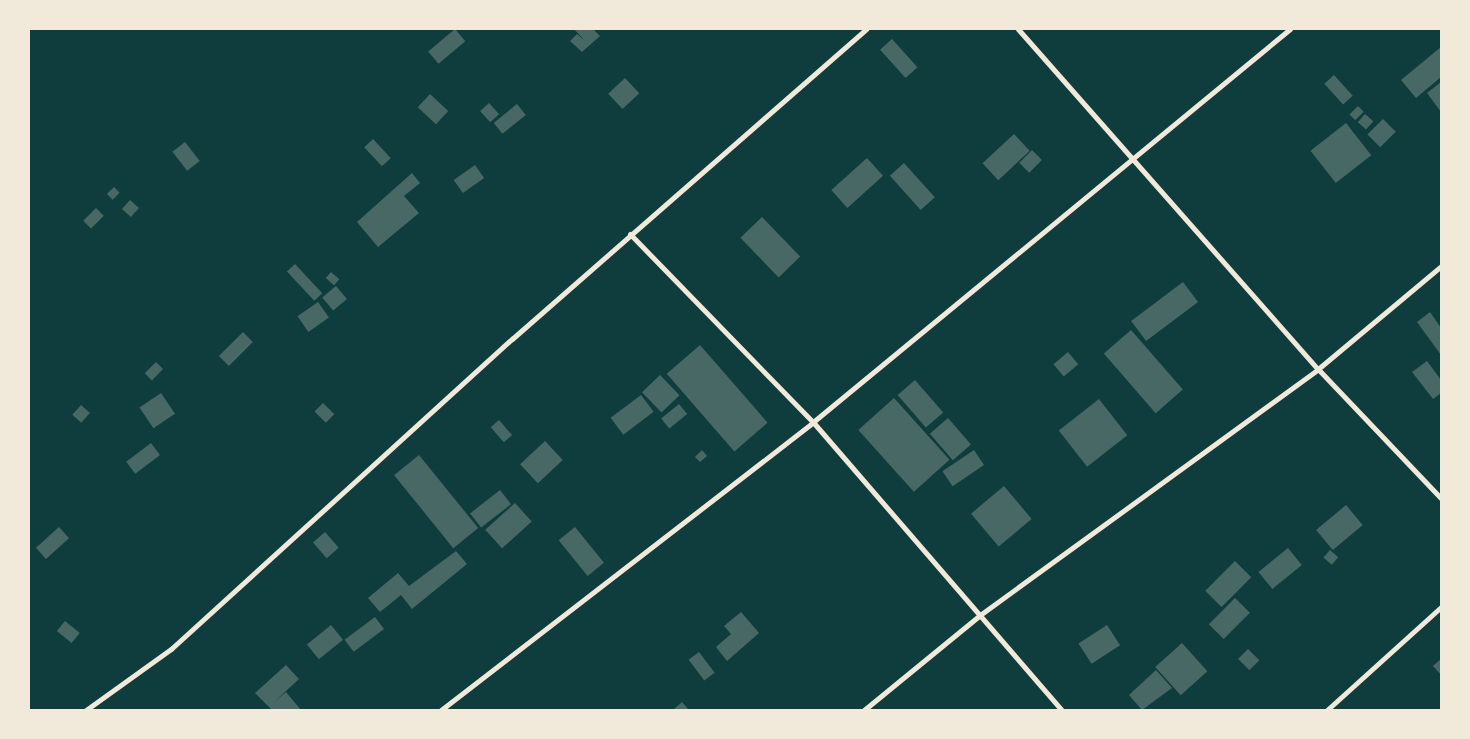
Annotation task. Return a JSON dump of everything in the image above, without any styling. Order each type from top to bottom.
[{"type":"street","points":[[86,710],[171,649],[630,234],[866,29]]},
{"type":"street","points":[[1018,29],[1129,158],[1318,369],[1441,498]]},
{"type":"street","points":[[441,710],[812,422],[1129,158],[1290,29]]},
{"type":"street","points":[[630,234],[812,422],[1062,710]]},
{"type":"street","points":[[864,710],[980,615],[1318,369],[1441,266]]},
{"type":"street","points":[[1327,710],[1441,607]]},
{"type":"building","points":[[455,29],[465,41],[438,64],[428,51]]},
{"type":"building","points":[[574,29],[593,29],[600,36],[582,52],[570,41],[577,34],[585,41]]},
{"type":"building","points":[[892,39],[917,67],[906,78],[880,50]]},
{"type":"building","points":[[1441,47],[1441,77],[1416,98],[1401,80]]},
{"type":"building","points":[[1334,75],[1353,96],[1343,105],[1324,84]]},
{"type":"building","points":[[625,78],[639,93],[623,109],[608,94]]},
{"type":"building","points":[[1441,82],[1441,112],[1427,93]]},
{"type":"building","points":[[430,94],[448,111],[436,124],[418,107]]},
{"type":"building","points":[[489,103],[499,114],[490,122],[480,111]]},
{"type":"building","points":[[517,104],[526,115],[502,134],[494,123]]},
{"type":"building","points":[[1358,106],[1364,112],[1355,120],[1350,114]]},
{"type":"building","points":[[1365,114],[1373,121],[1366,130],[1358,122]]},
{"type":"building","points":[[1383,119],[1396,132],[1380,147],[1367,135]]},
{"type":"building","points":[[1346,123],[1371,155],[1336,183],[1311,151]]},
{"type":"building","points":[[1014,134],[1030,151],[998,180],[983,163]]},
{"type":"building","points":[[373,139],[391,158],[382,166],[364,147]]},
{"type":"building","points":[[185,142],[200,161],[187,171],[172,152]]},
{"type":"building","points":[[1032,150],[1042,160],[1029,173],[1019,163]]},
{"type":"building","points":[[867,158],[883,176],[847,208],[831,190]]},
{"type":"building","points":[[904,163],[935,197],[921,210],[890,176]]},
{"type":"building","points":[[475,165],[484,178],[463,193],[454,180]]},
{"type":"building","points":[[412,173],[420,183],[404,196],[419,213],[378,247],[357,222]]},
{"type":"building","points":[[114,187],[120,193],[113,200],[107,194]]},
{"type":"building","points":[[130,200],[139,208],[131,217],[122,209]]},
{"type":"building","points":[[96,208],[104,216],[91,229],[83,221]]},
{"type":"building","points":[[762,217],[800,257],[779,277],[740,238]]},
{"type":"building","points":[[295,264],[322,293],[314,301],[287,272]]},
{"type":"building","points":[[331,272],[339,279],[334,285],[326,278]]},
{"type":"building","points":[[1183,282],[1198,302],[1146,341],[1131,321]]},
{"type":"building","points":[[336,286],[347,299],[333,311],[322,298]]},
{"type":"building","points":[[318,302],[329,318],[308,332],[298,316]]},
{"type":"building","points":[[1430,312],[1441,328],[1441,355],[1417,322]]},
{"type":"building","points":[[1131,330],[1183,390],[1156,413],[1104,354]]},
{"type":"building","points":[[243,332],[253,342],[229,366],[219,356]]},
{"type":"building","points":[[700,345],[768,423],[734,452],[667,374]]},
{"type":"building","points":[[1068,352],[1078,364],[1064,376],[1053,364]]},
{"type":"building","points":[[1427,361],[1441,380],[1441,393],[1433,399],[1412,372]]},
{"type":"building","points":[[156,362],[163,369],[152,380],[145,373]]},
{"type":"building","points":[[660,375],[679,395],[661,413],[642,392]]},
{"type":"building","points":[[915,380],[943,412],[926,428],[898,395]]},
{"type":"building","points":[[161,393],[175,414],[153,428],[139,408]]},
{"type":"building","points":[[641,395],[654,412],[623,435],[611,418]]},
{"type":"building","points":[[894,398],[950,460],[914,492],[858,430]]},
{"type":"building","points":[[1099,399],[1127,435],[1087,467],[1059,430]]},
{"type":"building","points":[[323,403],[334,414],[326,423],[315,411]]},
{"type":"building","points":[[679,404],[687,414],[669,429],[661,418]]},
{"type":"building","points":[[81,405],[90,413],[81,423],[72,415]]},
{"type":"building","points":[[948,418],[971,444],[953,460],[930,434]]},
{"type":"building","points":[[499,420],[512,435],[504,442],[491,427]]},
{"type":"building","points":[[545,441],[563,460],[538,483],[520,464]]},
{"type":"building","points":[[151,443],[160,455],[135,474],[126,462]]},
{"type":"building","points":[[702,450],[707,456],[700,462],[695,457]]},
{"type":"building","points":[[974,450],[984,465],[953,486],[942,471]]},
{"type":"building","points":[[419,455],[478,528],[453,548],[394,475]]},
{"type":"building","points":[[1004,486],[1032,519],[999,547],[971,514]]},
{"type":"building","points":[[500,490],[511,504],[481,528],[470,513]]},
{"type":"building","points":[[515,503],[532,522],[502,548],[485,530]]},
{"type":"building","points":[[1346,505],[1363,525],[1333,550],[1316,530]]},
{"type":"building","points":[[59,527],[69,538],[46,559],[36,548]]},
{"type":"building","points":[[575,527],[604,563],[588,576],[559,540]]},
{"type":"building","points":[[325,532],[339,548],[327,558],[313,542]]},
{"type":"building","points":[[1288,548],[1302,565],[1272,589],[1258,572]]},
{"type":"building","points":[[1330,550],[1338,557],[1332,565],[1323,558]]},
{"type":"building","points":[[456,551],[467,564],[412,609],[401,595],[380,612],[368,598],[398,573],[409,586]]},
{"type":"building","points":[[1235,561],[1251,577],[1222,607],[1205,591]]},
{"type":"building","points":[[1235,598],[1250,613],[1224,639],[1209,624]]},
{"type":"building","points":[[741,612],[759,633],[727,661],[716,647],[731,634],[724,626]]},
{"type":"building","points":[[375,617],[384,629],[354,652],[345,640]]},
{"type":"building","points":[[65,621],[80,633],[72,643],[57,631]]},
{"type":"building","points":[[331,625],[343,640],[319,659],[307,645]]},
{"type":"building","points":[[1107,625],[1120,645],[1092,664],[1078,644]]},
{"type":"building","points":[[1182,643],[1207,671],[1181,695],[1155,667]]},
{"type":"building","points":[[1248,649],[1259,660],[1249,670],[1238,659]]},
{"type":"building","points":[[699,652],[715,673],[704,681],[689,660]]},
{"type":"building","points":[[1441,659],[1441,675],[1433,666]]},
{"type":"building","points":[[286,665],[299,679],[274,702],[286,692],[301,710],[272,710],[255,693]]},
{"type":"building","points":[[1156,670],[1172,688],[1142,710],[1129,695]]},
{"type":"building","points":[[682,702],[689,710],[673,710]]}]
